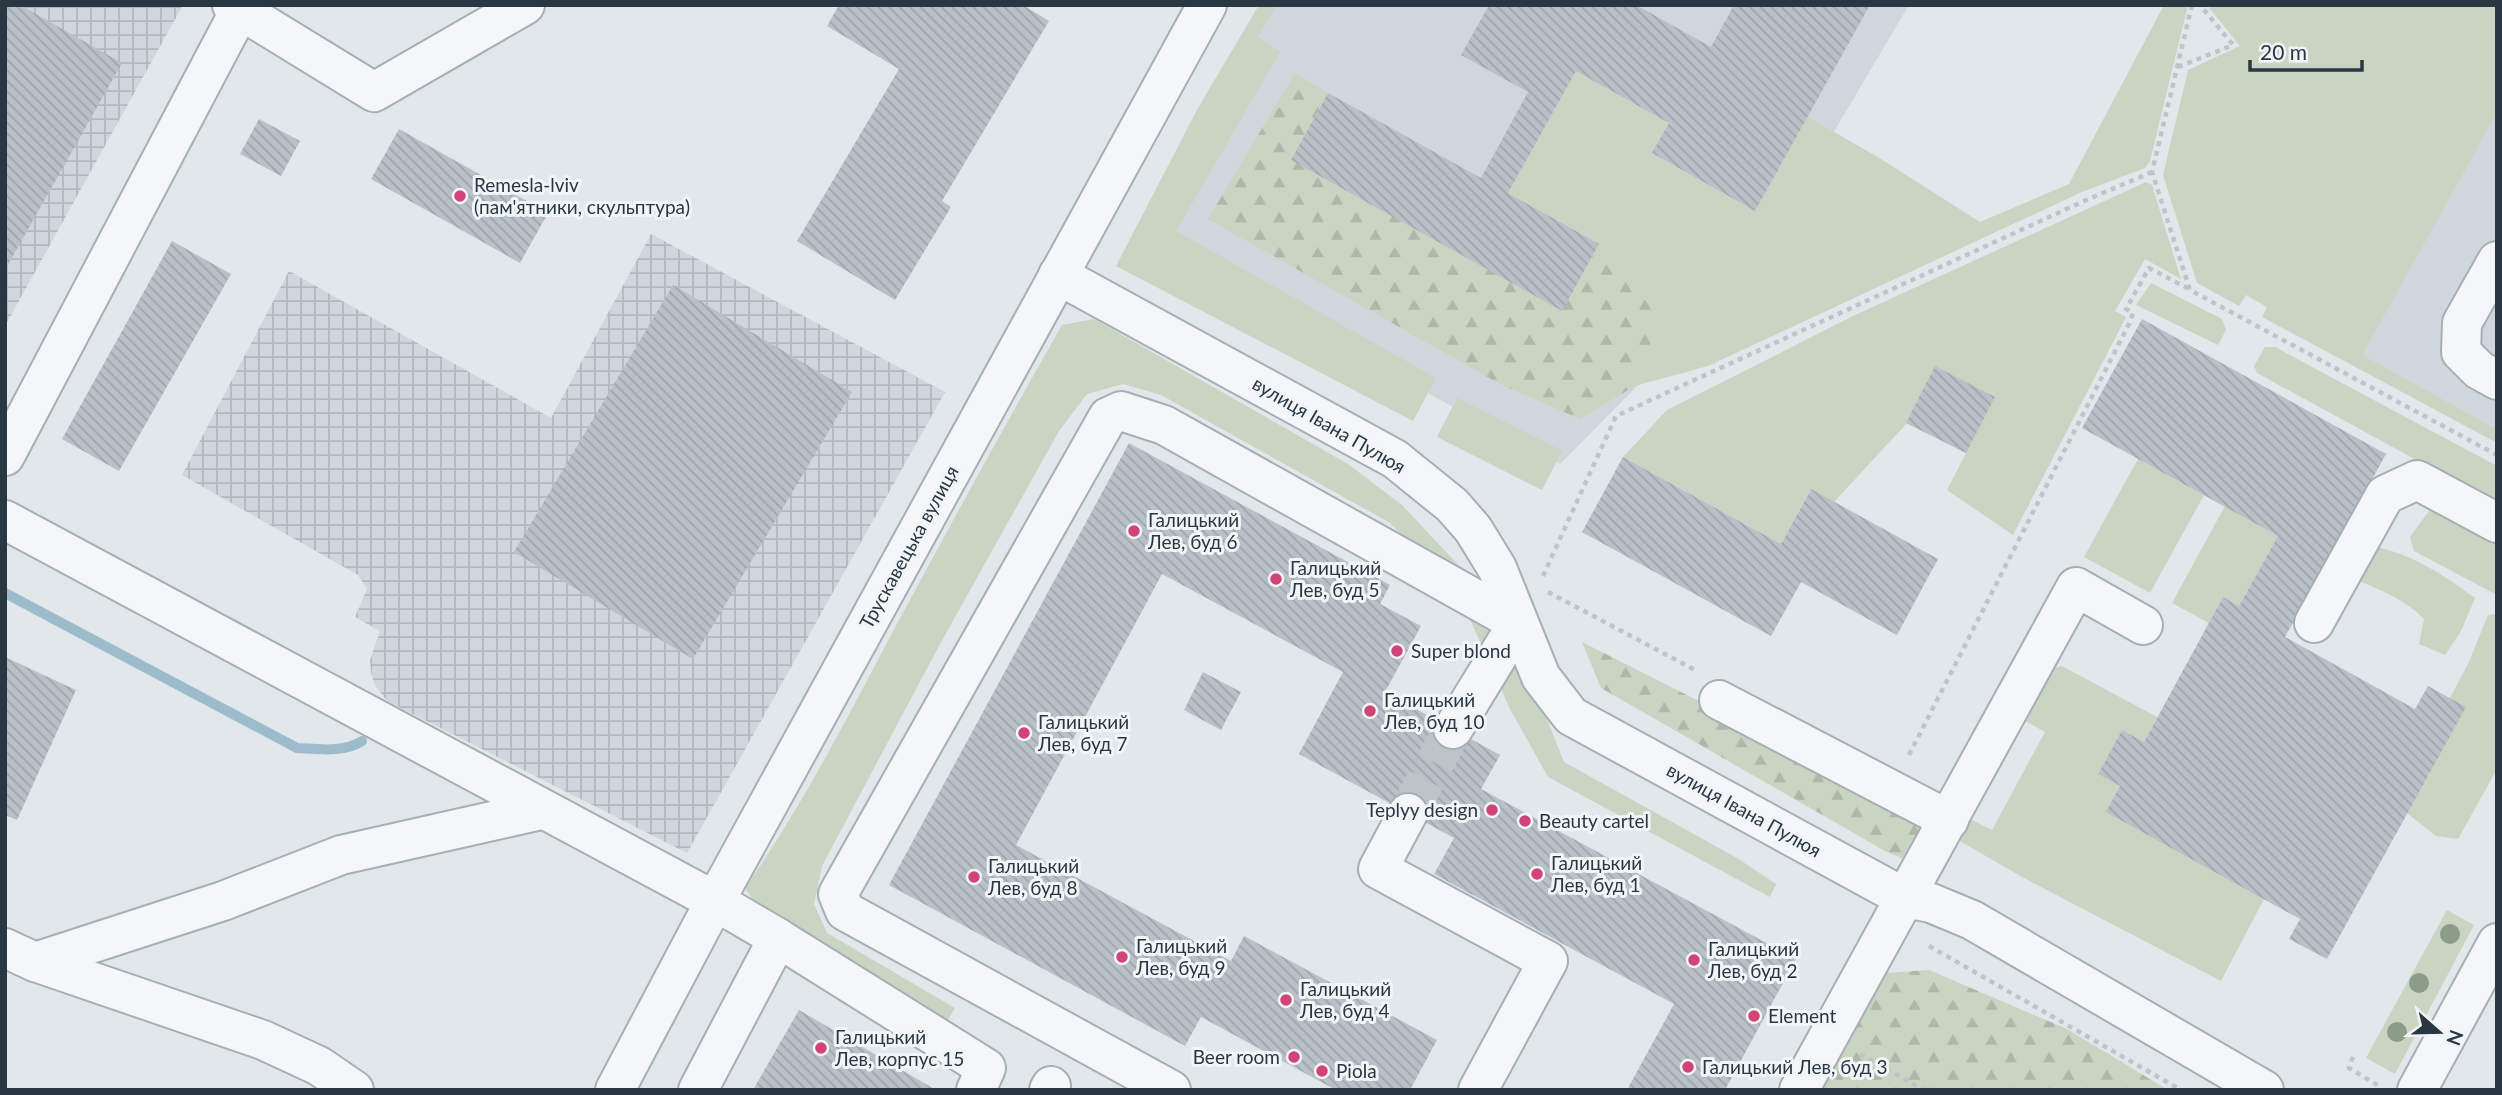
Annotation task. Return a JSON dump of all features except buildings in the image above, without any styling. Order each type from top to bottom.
[{"type":"street","points":[[5,456],[236,8],[374,92],[525,5]]},
{"type":"street","name":"Трускавецька вулиця","points":[[615,1090],[715,901],[1207,5]]},
{"type":"street","points":[[2497,261],[2462,323],[2461,352],[2479,370],[2497,380]]},
{"type":"street","name":"вулиця Івана Пулюя","points":[[1058,275],[1395,459],[1452,505],[1473,528],[1497,568],[1541,677],[1571,716],[1898,911],[1931,903],[1972,920],[2264,1090]]},
{"type":"street","points":[[1171,1090],[845,911],[838,894],[1108,417],[1121,411],[1164,425],[1518,623],[1453,729]]},
{"type":"street","points":[[2314,623],[2385,495],[2417,480],[2497,523]]},
{"type":"street","points":[[5,520],[715,901],[986,1068],[976,1090]]},
{"type":"street","points":[[1799,1090],[2076,587],[2143,625]]},
{"type":"street","points":[[1719,700],[1949,820]]},
{"type":"street","points":[[20,955],[223,901],[341,855],[541,810]]},
{"type":"street","points":[[1408,813],[1378,869],[1548,961],[1478,1090]]},
{"type":"street","points":[[698,1090],[778,938]]},
{"type":"street","points":[[2417,1090],[2497,943]]},
{"type":"street","points":[[20,955],[263,1040],[319,1066],[354,1090]]},
{"type":"path","points":[[2190,290],[2152,172],[2192,5]]},
{"type":"path","points":[[2177,68],[2233,45],[2200,5]]},
{"type":"path","points":[[1538,587],[1616,416],[2152,172]]},
{"type":"path","points":[[1904,765],[2130,322],[2133,313],[2126,309],[2149,268],[2497,455]]},
{"type":"path","points":[[1898,911],[2180,1090]]},
{"type":"path","points":[[1829,1036],[1924,1090]]},
{"type":"path","points":[[2353,1057],[2348,1068],[2385,1090]]},
{"type":"shaded area","points":[[5,5],[183,5],[5,326]]},
{"type":"shaded area","points":[[1261,5],[1909,5],[1752,270],[1560,464],[1132,235]]},
{"type":"shaded area","points":[[2497,113],[2497,429],[2361,355]]},
{"type":"shaded area","points":[[651,234],[945,392],[687,853],[387,701],[375,685],[371,673],[370,660],[380,631],[355,617],[367,589],[358,575],[182,475],[289,271],[551,418]]},
{"type":"green space","points":[[1259,5],[1277,5],[1258,37],[1280,52],[1176,231],[1436,378],[1413,421],[1116,266],[1198,108]]},
{"type":"green space","points":[[2164,5],[2188,5],[2150,161],[2145,168],[2082,192],[1708,366],[1635,386],[1660,317],[1599,244],[1508,193],[1576,71],[1669,123],[1652,154],[1755,211],[1808,117],[1881,159],[1980,222],[2069,184]]},
{"type":"green space","points":[[2207,5],[2497,5],[2497,113],[2362,355],[2497,429],[2497,443],[2262,317],[2267,307],[2246,295],[2239,306],[2197,283],[2163,175],[2188,70],[2240,46]]},
{"type":"green space","points":[[1295,73],[1328,93],[1291,160],[1562,310],[1599,244],[1660,318],[1635,386],[1580,419],[1500,384],[1208,219]]},
{"type":"green space","points":[[2146,182],[2152,185],[2181,279],[2145,259],[2115,311],[2126,317],[2013,535],[1947,490],[1966,453],[1907,423],[1834,502],[1810,490],[1781,544],[1623,457],[1667,410],[1853,316]]},
{"type":"green space","points":[[2151,283],[2222,319],[2226,330],[2218,345],[2136,305]]},
{"type":"green space","points":[[1094,319],[1348,464],[1402,505],[1477,585],[1523,659],[1564,762],[1737,858],[1776,884],[1770,897],[1548,777],[1510,709],[1460,597],[1390,523],[1161,395],[1123,384],[1087,394],[1059,431],[940,644],[822,866],[814,904],[827,933],[955,1008],[947,1022],[778,938],[745,888],[826,757],[1062,325]]},
{"type":"green space","points":[[2265,347],[2275,347],[2497,466],[2497,504],[2257,373],[2254,366]]},
{"type":"green space","points":[[1457,398],[1562,451],[1542,490],[1437,437]]},
{"type":"green space","points":[[2138,459],[2204,495],[2150,593],[2084,557]]},
{"type":"green space","points":[[2225,506],[2278,536],[2239,606],[2223,597],[2209,623],[2172,603]]},
{"type":"green space","points":[[2432,507],[2497,538],[2497,595],[2414,551],[2410,537]]},
{"type":"green space","points":[[2370,546],[2412,559],[2475,598],[2461,631],[2445,655],[2419,644],[2424,619],[2417,612],[2394,597],[2359,581]]},
{"type":"green space","points":[[2497,614],[2497,769],[2458,839],[2436,836],[2407,813],[2465,707],[2450,698],[2469,662],[2488,615]]},
{"type":"green space","points":[[1582,642],[1915,810],[1927,829],[1912,853],[1903,859],[1885,851],[1601,688]]},
{"type":"green space","points":[[2062,666],[2157,717],[2144,742],[2122,730],[2099,773],[2120,786],[2264,899],[2221,981],[2024,878],[1951,836],[1970,819],[1992,830],[2045,732],[2015,715],[2038,672]]},
{"type":"green space","points":[[2447,910],[2474,925],[2395,1074],[2366,1058]]},
{"type":"green space","points":[[1929,970],[2067,1029],[2168,1090],[1806,1090],[1830,1047],[1886,973]]},
{"type":"waterway","points":[[5,593],[297,748],[339,749],[362,741]]},
{"type":"tunnel","points":[[1408,813],[1453,729]]},
{"type":"place","name":"Remesla-lviv (пам'ятники, скульптура)","points":[[460,196]]},
{"type":"place","name":"Галицький Лев, буд 6","points":[[1134,531]]},
{"type":"place","name":"Галицький Лев, буд 5","points":[[1276,579]]},
{"type":"place","name":"Super blond","points":[[1397,651]]},
{"type":"place","name":"Галицький Лев, буд 10","points":[[1370,711]]},
{"type":"place","name":"Галицький Лев, буд 7","points":[[1024,733]]},
{"type":"place","name":"Teplyy design","points":[[1492,810]]},
{"type":"place","name":"Beauty cartel","points":[[1525,821]]},
{"type":"place","name":"Галицький Лев, буд 1","points":[[1537,874]]},
{"type":"place","name":"Галицький Лев, буд 8","points":[[974,877]]},
{"type":"place","name":"Галицький Лев, буд 9","points":[[1122,957]]},
{"type":"place","name":"Галицький Лев, буд 2","points":[[1694,960]]},
{"type":"place","name":"Галицький Лев, буд 4","points":[[1286,1000]]},
{"type":"place","name":"Element","points":[[1754,1016]]},
{"type":"place","name":"Галицький Лев, корпус 15","points":[[821,1048]]},
{"type":"place","name":"Beer room","points":[[1294,1057]]},
{"type":"place","name":"Галицький Лев, буд 3","points":[[1688,1067]]},
{"type":"place","name":"Piola","points":[[1322,1071]]}]
